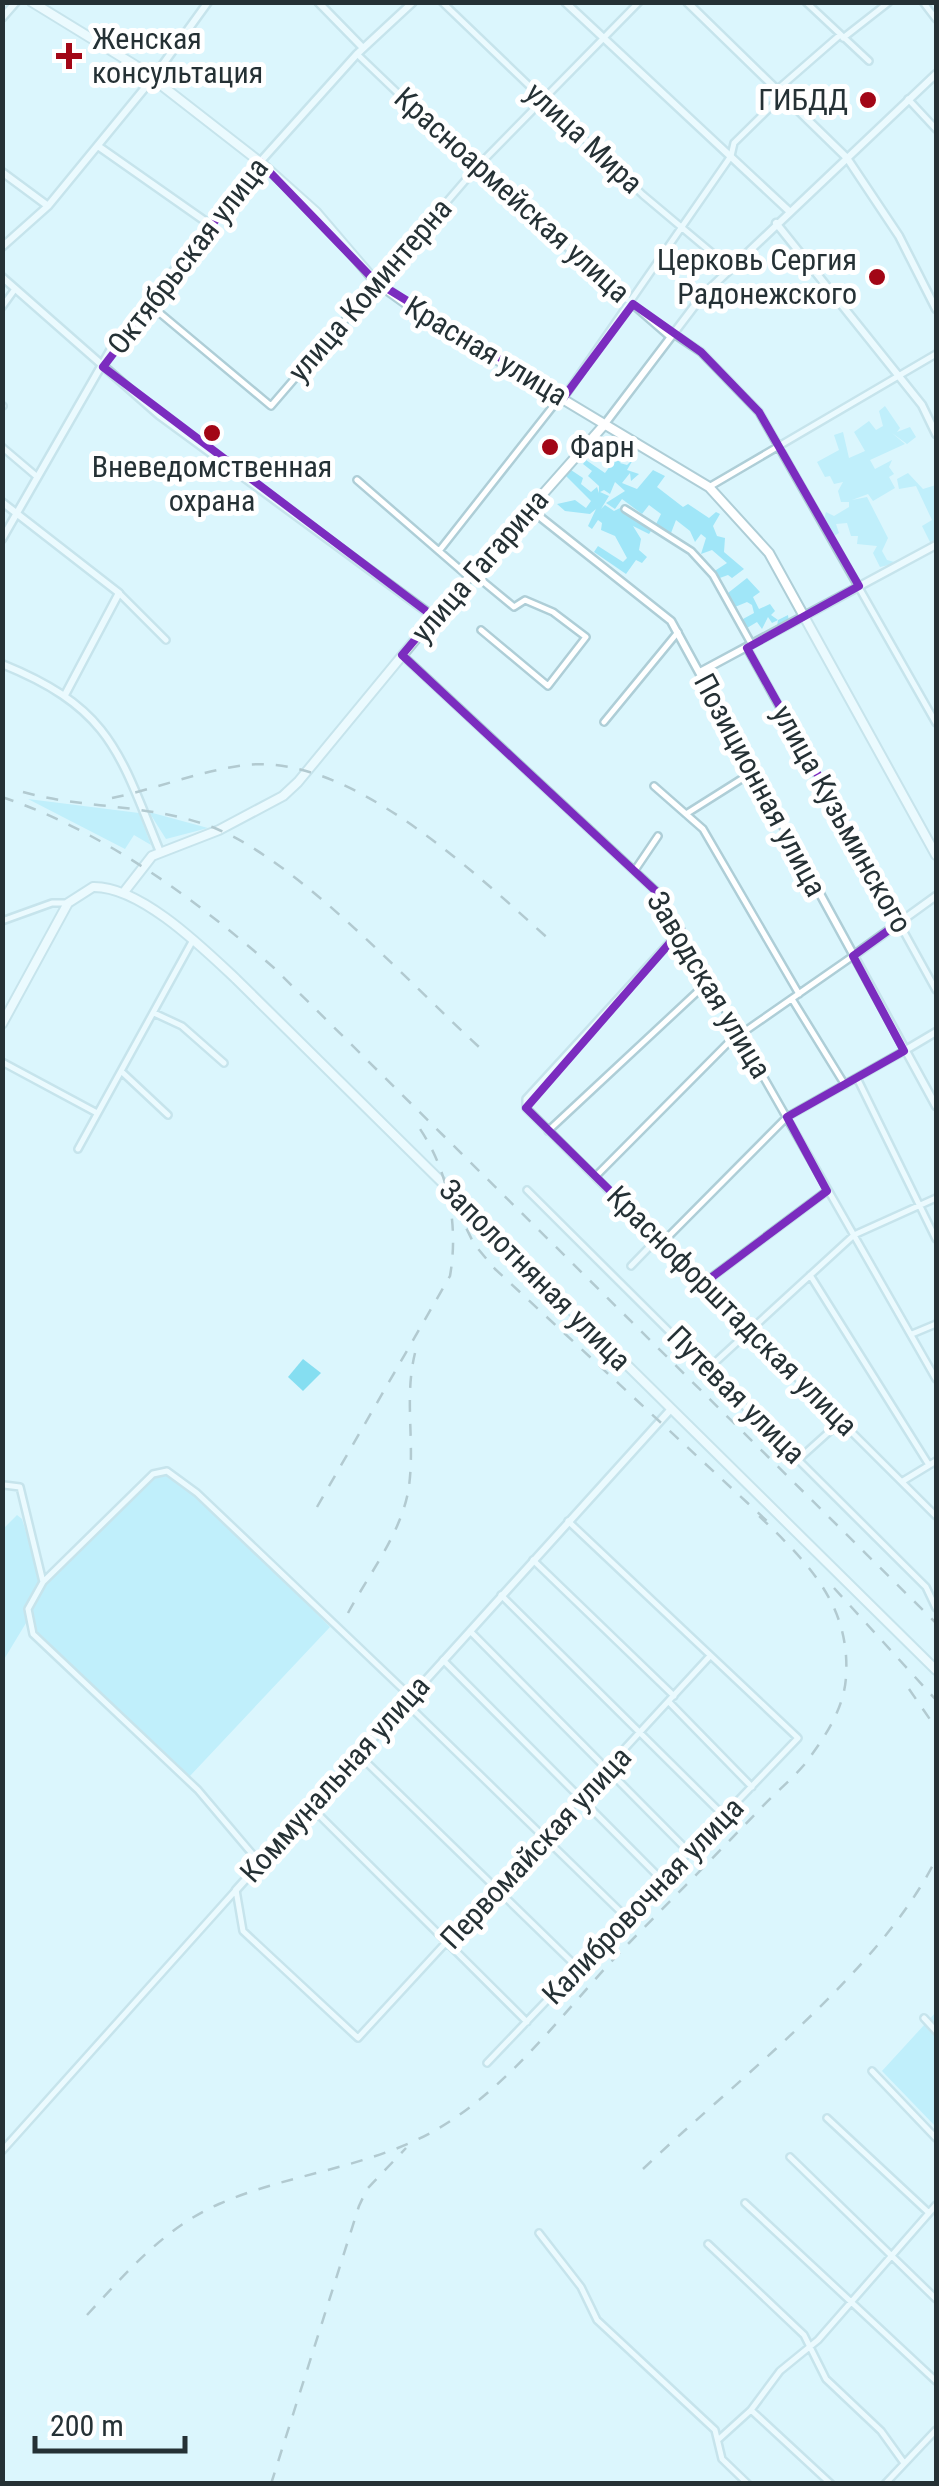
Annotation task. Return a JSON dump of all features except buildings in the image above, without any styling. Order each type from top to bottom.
[{"type":"main road","name":"Красная улица","points":[[32,2],[153,78],[260,162],[316,212],[375,281],[422,314],[709,488],[769,554],[936,855]]},
{"type":"main road","name":"улица Гагарина","points":[[124,892],[142,866],[160,852],[219,830],[283,796],[604,424]]},
{"type":"main road","points":[[2,1024],[68,903],[92,887],[124,892]]},
{"type":"main road","name":"Заполотняная улица","points":[[124,892],[194,940],[936,1670]]},
{"type":"street","points":[[2,18],[16,2]]},
{"type":"street","points":[[2,247],[48,206],[153,78],[208,2]]},
{"type":"street","name":"Красноармейская улица","points":[[318,2],[360,51],[476,168],[632,304],[713,364],[759,412],[936,722]]},
{"type":"street","name":"Октябрьская улица","points":[[2,539],[111,349],[260,162],[360,51],[413,2]]},
{"type":"street","name":"улица Мира","points":[[442,2],[542,99],[730,268]]},
{"type":"street","points":[[565,2],[789,210]]},
{"type":"street","name":"улица Коминтерна","points":[[149,304],[271,406],[476,168],[638,2]]},
{"type":"street","points":[[687,2],[847,158],[899,236],[936,308]]},
{"type":"street","points":[[806,2],[869,62]]},
{"type":"street","points":[[439,551],[632,304],[730,156],[734,143],[781,92],[842,37],[889,2]]},
{"type":"street","points":[[923,2],[936,19]]},
{"type":"street","name":"улица Гагарина","points":[[604,424],[670,334],[730,268],[936,74]]},
{"type":"street","points":[[908,99],[936,129]]},
{"type":"street","points":[[98,146],[212,226]]},
{"type":"street","points":[[2,172],[48,206]]},
{"type":"street","points":[[776,223],[898,375],[936,434]]},
{"type":"street","points":[[2,276],[159,415],[434,617]]},
{"type":"street","points":[[2,307],[15,289]]},
{"type":"street","points":[[709,488],[936,354]]},
{"type":"street","points":[[2,448],[36,475]]},
{"type":"street","points":[[358,480],[439,551],[514,607],[525,600],[553,612],[586,638],[548,686],[482,630]]},
{"type":"street","points":[[2,502],[119,593],[166,640]]},
{"type":"street","name":"улица Кузьминского","points":[[625,508],[691,551],[713,575],[936,990]]},
{"type":"street","name":"Позиционная улица","points":[[530,509],[658,607],[678,632],[751,773],[936,1106]]},
{"type":"street","points":[[699,672],[936,545]]},
{"type":"street","points":[[66,693],[119,593]]},
{"type":"street","points":[[604,722],[678,632]]},
{"type":"street","name":"Заводская улица","points":[[402,654],[659,894],[936,1379]]},
{"type":"street","points":[[2,664],[66,693],[99,722],[160,852]]},
{"type":"street","points":[[686,814],[751,773]]},
{"type":"street","points":[[654,786],[704,829],[799,994]]},
{"type":"street","points":[[636,870],[658,836]]},
{"type":"street","points":[[597,1175],[740,1033],[936,896]]},
{"type":"street","points":[[2,921],[52,903],[68,903]]},
{"type":"street","name":"Краснофорштадская улица","points":[[682,930],[526,1099],[526,1108],[936,1516]]},
{"type":"street","points":[[78,1149],[194,940]]},
{"type":"street","points":[[548,1132],[710,980]]},
{"type":"street","points":[[792,999],[845,1084]]},
{"type":"street","points":[[154,1013],[182,1026],[224,1063]]},
{"type":"street","points":[[631,1266],[787,1118],[936,1032]]},
{"type":"street","points":[[2,1062],[97,1114]]},
{"type":"street","points":[[121,1071],[168,1116]]},
{"type":"street","points":[[857,1078],[936,1239]]},
{"type":"street","name":"Путевая улица","points":[[526,1190],[800,1458],[926,1587],[936,1608]]},
{"type":"street","points":[[704,1283],[827,1190]]},
{"type":"street","points":[[709,1368],[854,1235],[936,1198]]},
{"type":"street","points":[[810,1275],[929,1465]]},
{"type":"street","points":[[910,1335],[936,1324]]},
{"type":"street","name":"Коммунальная улица","points":[[2,2150],[671,1409]]},
{"type":"street","points":[[800,1458],[840,1422]]},
{"type":"street","points":[[902,1481],[936,1461]]},
{"type":"street","points":[[259,1862],[198,1790],[43,1645],[29,1625],[28,1609],[43,1582],[152,1474],[167,1471],[197,1493],[626,1918]]},
{"type":"street","points":[[3,1485],[20,1487],[43,1582]]},
{"type":"street","points":[[568,1522],[710,1656]]},
{"type":"street","points":[[533,1560],[671,1699],[752,1788]]},
{"type":"street","points":[[501,1596],[725,1816]]},
{"type":"street","points":[[469,1630],[690,1853]]},
{"type":"street","name":"Первомайская улица","points":[[236,1890],[243,1931],[358,2038],[546,1839],[710,1656]]},
{"type":"street","name":"Калибровочная улица","points":[[486,2063],[798,1738],[710,1656]]},
{"type":"street","points":[[442,1660],[663,1881]]},
{"type":"street","points":[[358,1753],[579,1969]]},
{"type":"street","points":[[310,1806],[527,2022]]},
{"type":"street","points":[[924,2018],[936,2031]]},
{"type":"street","points":[[872,2070],[936,2138]]},
{"type":"street","points":[[828,2118],[929,2213]]},
{"type":"street","points":[[790,2157],[936,2299]]},
{"type":"street","points":[[746,2203],[936,2381]]},
{"type":"street","points":[[718,2440],[724,2430],[751,2410],[780,2371],[818,2340],[936,2205]]},
{"type":"street","points":[[539,2233],[582,2288],[608,2332],[715,2430],[722,2459],[748,2484]]},
{"type":"street","points":[[708,2244],[804,2335],[826,2379],[880,2431],[904,2463]]},
{"type":"street","points":[[751,2410],[831,2484]]},
{"type":"street","points":[[715,2430],[724,2430]]},
{"type":"street","points":[[885,2484],[936,2430]]},
{"type":"highlighted area","points":[[260,162],[375,281],[564,397],[633,304],[701,352],[759,412],[859,586],[747,648],[900,922],[853,956],[904,1051],[787,1117],[827,1191],[704,1283],[526,1108],[681,930],[659,894],[402,655],[434,617],[103,367]]},
{"type":"shaded area","points":[[885,406],[900,428],[897,432],[910,427],[916,437],[907,444],[892,433],[905,444],[870,460],[875,469],[892,460],[889,467],[894,474],[889,477],[895,488],[873,501],[868,494],[852,500],[867,497],[888,538],[882,551],[887,560],[898,563],[880,567],[873,553],[877,546],[857,544],[858,536],[851,536],[847,523],[836,524],[839,533],[834,536],[824,519],[826,512],[834,516],[849,507],[849,502],[841,502],[838,491],[843,482],[834,484],[817,462],[839,450],[834,435],[843,432],[849,458],[865,451],[854,432],[869,421],[876,430],[883,426],[879,411]]},
{"type":"shaded area","points":[[623,448],[630,452],[620,463],[627,465],[634,458],[627,470],[639,474],[631,481],[630,473],[622,483],[637,489],[653,470],[665,476],[657,487],[683,507],[688,504],[709,518],[716,512],[720,514],[713,526],[717,536],[725,538],[724,552],[744,569],[732,578],[728,575],[717,579],[713,572],[727,563],[712,550],[701,554],[706,538],[701,534],[695,542],[690,531],[676,520],[671,533],[656,524],[661,514],[649,505],[642,514],[622,499],[615,509],[606,503],[625,491],[615,482],[610,494],[600,492],[609,496],[601,509],[605,505],[614,511],[620,508],[653,528],[649,534],[633,526],[641,539],[639,550],[647,557],[642,563],[636,560],[626,574],[594,552],[598,546],[623,562],[627,558],[615,536],[601,530],[602,523],[598,520],[592,529],[588,526],[596,509],[590,514],[565,511],[557,504],[575,500],[586,508],[591,501],[566,476],[571,470],[583,478],[581,484],[591,492],[597,487],[599,493],[599,486],[588,476],[592,471],[583,464],[586,460],[605,473]]},
{"type":"shaded area","points":[[908,473],[923,489],[936,485],[936,541],[931,544],[922,526],[932,520],[916,486],[899,489],[897,479]]},
{"type":"shaded area","points":[[747,578],[760,592],[753,597],[759,609],[770,604],[775,611],[771,615],[778,620],[772,623],[768,617],[762,629],[757,622],[747,628],[743,624],[743,619],[754,613],[752,605],[747,602],[735,607],[728,593]]},
{"type":"shaded area","points":[[788,615],[789,623],[777,626],[778,620]]},
{"type":"shaded area","points":[[28,799],[139,813],[151,845],[134,835],[125,849]]},
{"type":"shaded area","points":[[149,812],[208,828],[166,839]]},
{"type":"shaded area","points":[[303,1359],[321,1373],[303,1391],[288,1377]]},
{"type":"shaded area","points":[[167,1471],[197,1493],[330,1627],[189,1777],[43,1645],[33,1634],[26,1609],[26,1623],[3,1661],[2,1530],[17,1515],[22,1519],[43,1587],[153,1474]]},
{"type":"shaded area","points":[[936,2012],[936,2127],[882,2071]]},
{"type":"railway","points":[[112,798],[246,765],[286,766],[328,778],[410,824],[551,941]]},
{"type":"railway","points":[[23,792],[169,815],[217,829],[250,846],[319,897],[479,1047]]},
{"type":"railway","points":[[2,797],[76,828],[146,869],[273,967],[936,1623]]},
{"type":"railway","points":[[317,1507],[450,1276],[453,1237],[449,1198],[437,1160],[418,1126]]},
{"type":"railway","points":[[456,1207],[474,1244],[495,1269],[767,1521]]},
{"type":"railway","points":[[348,1613],[393,1536],[406,1503],[411,1469],[410,1386],[415,1353]]},
{"type":"railway","points":[[87,2315],[147,2252],[199,2214],[245,2194],[409,2144],[462,2113],[514,2069],[629,1943],[804,1765],[837,1713],[846,1677],[846,1651],[833,1605],[821,1585],[755,1512]]},
{"type":"railway","points":[[834,1588],[936,1700]]},
{"type":"railway","points":[[909,1689],[936,1728]]},
{"type":"railway","points":[[643,2169],[843,1984],[880,1943],[936,1859]]},
{"type":"railway","points":[[271,2484],[359,2206],[367,2189],[406,2148]]},
{"type":"place","name":"Женская консультация","points":[[69,56]]},
{"type":"place","name":"ГИБДД","points":[[868,100]]},
{"type":"place","name":"Церковь Сергия Радонежского","points":[[877,277]]},
{"type":"place","name":"Вневедомственная охрана","points":[[212,433]]},
{"type":"place","name":"Фарн","points":[[550,447]]}]
